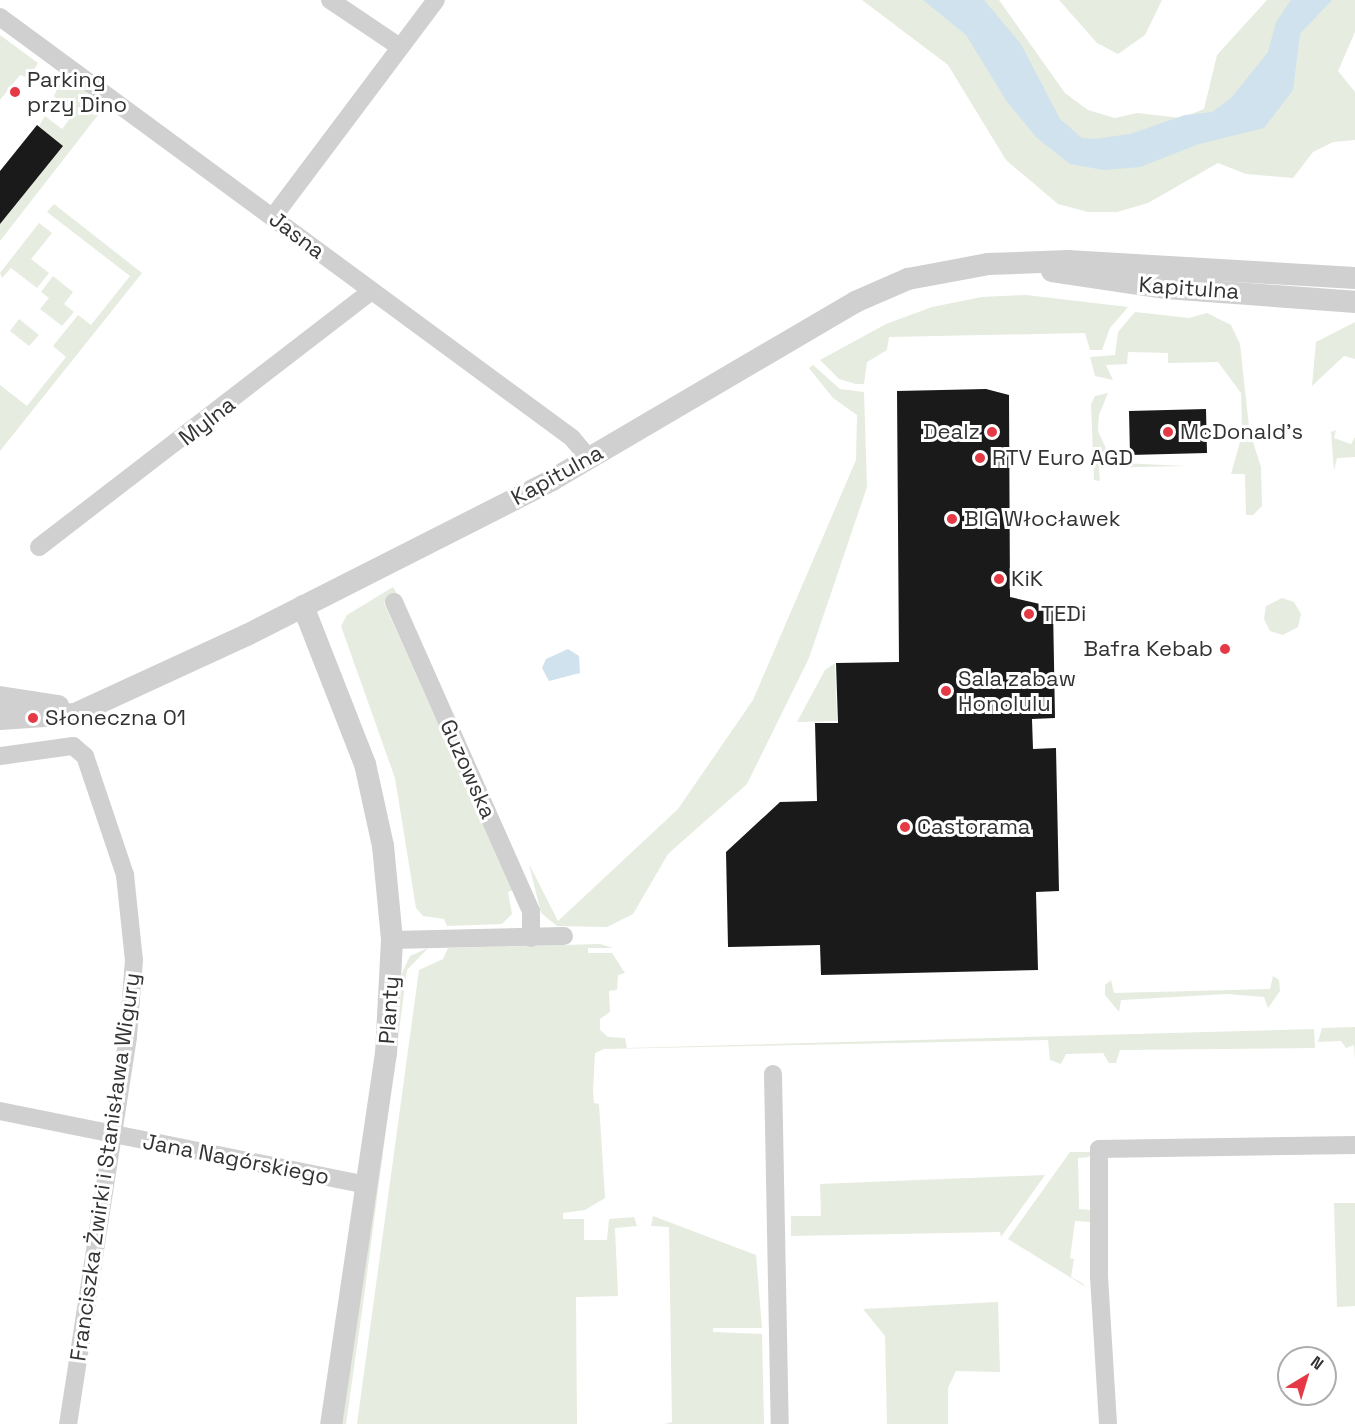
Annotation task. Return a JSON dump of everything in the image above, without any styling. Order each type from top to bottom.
[{"type":"street","points":[[330,0],[400,47]]},
{"type":"street","points":[[273,217],[436,0]]},
{"type":"street","name":"Jasna","points":[[0,17],[572,438],[590,458]]},
{"type":"street","name":"Kapitulna","points":[[0,719],[58,717],[93,707],[303,606],[590,458],[887,287],[949,268],[1024,263],[1099,262],[1355,278]]},
{"type":"street","name":"Kapitulna","points":[[1024,263],[1094,280],[1355,302]]},
{"type":"street","name":"Mylna","points":[[39,547],[371,291]]},
{"type":"street","name":"Guzowska","points":[[394,602],[531,911],[531,938]]},
{"type":"street","name":"Planty","points":[[303,606],[365,764],[383,846],[392,940],[386,1053],[331,1424]]},
{"type":"street","points":[[0,697],[93,707]]},
{"type":"street","name":"Franciszka Żwirki i Stanisława Wigury","points":[[0,756],[73,746],[85,756],[125,874],[134,960],[114,1135],[68,1424]]},
{"type":"street","points":[[392,940],[564,936]]},
{"type":"street","points":[[773,1074],[780,1424]]},
{"type":"street","name":"Jana Nagórskiego","points":[[0,1111],[366,1185]]},
{"type":"street","points":[[1108,1424],[1098,1277],[1099,1149],[1355,1144]]},
{"type":"shaded area","points":[[862,0],[999,0],[1065,93],[1088,110],[1115,118],[1137,113],[1181,118],[1204,109],[1217,55],[1267,0],[1355,0],[1355,32],[1338,71],[1355,92],[1355,140],[1333,142],[1313,152],[1293,178],[1246,174],[1218,163],[1148,203],[1117,212],[1088,212],[1058,204],[1006,160],[948,65]]},
{"type":"shaded area","points":[[1059,0],[1162,0],[1145,35],[1118,54],[1097,43]]},
{"type":"shaded area","points":[[0,35],[38,63],[29,78],[20,75],[0,100]]},
{"type":"shaded area","points":[[69,78],[105,106],[0,241],[0,224],[63,146],[39,126],[45,116],[62,129],[72,116],[54,96],[59,85]]},
{"type":"shaded area","points":[[54,204],[142,273],[0,451],[0,385],[27,406],[66,357],[53,346],[78,315],[91,325],[130,276],[47,212]]},
{"type":"shaded area","points":[[39,223],[52,233],[31,259],[49,273],[37,288],[11,268],[2,278],[0,273]]},
{"type":"shaded area","points":[[53,276],[73,292],[64,304],[74,312],[62,326],[40,309],[49,298],[41,292]]},
{"type":"shaded area","points":[[1026,295],[1128,307],[1110,328],[1102,350],[1090,350],[1085,333],[889,337],[887,350],[867,362],[864,384],[839,379],[820,360],[886,324],[932,307],[982,297]]},
{"type":"shaded area","points":[[1135,312],[1189,318],[1207,313],[1231,325],[1240,344],[1249,427],[1242,429],[1241,393],[1218,362],[1168,363],[1168,353],[1128,352],[1127,364],[1106,365],[1113,380],[1095,376],[1090,357],[1115,355],[1118,332]]},
{"type":"shaded area","points":[[19,319],[39,335],[29,346],[10,331]]},
{"type":"shaded area","points":[[1355,322],[1355,359],[1344,356],[1312,386],[1316,342]]},
{"type":"shaded area","points":[[813,365],[840,389],[864,392],[867,487],[809,658],[747,784],[668,854],[633,914],[607,927],[557,926],[541,913],[529,864],[558,921],[678,809],[753,700],[856,460],[857,415],[833,398],[809,368]]},
{"type":"shaded area","points":[[1108,393],[1099,415],[1098,431],[1109,455],[1122,463],[1185,466],[1099,468],[1100,481],[1094,480],[1091,404],[1095,396]]},
{"type":"shaded area","points":[[1336,430],[1334,438],[1351,444],[1355,437],[1355,457],[1337,458],[1334,471],[1331,432]]},
{"type":"shaded area","points":[[1242,435],[1251,436],[1261,467],[1262,506],[1253,515],[1246,515],[1245,474],[1231,474]]},
{"type":"shaded area","points":[[393,587],[406,609],[396,594],[384,603],[513,890],[508,892],[512,914],[502,924],[447,926],[444,919],[423,916],[416,908],[395,778],[341,626],[347,615]]},
{"type":"shaded area","points":[[1282,598],[1294,602],[1301,614],[1298,627],[1283,635],[1270,631],[1264,619],[1266,606]]},
{"type":"shaded area","points":[[835,663],[837,721],[797,722],[825,670]]},
{"type":"shaded area","points":[[600,944],[613,948],[588,948],[588,953],[612,953],[625,973],[618,975],[617,990],[609,991],[610,1012],[600,1019],[600,1030],[608,1037],[625,1038],[627,1048],[1314,1029],[1315,1048],[1120,1050],[1116,1063],[1109,1063],[1103,1053],[1066,1054],[1061,1064],[1050,1060],[1048,1040],[604,1049],[595,1053],[593,1091],[594,1103],[599,1104],[605,1198],[585,1210],[563,1213],[563,1219],[584,1219],[584,1240],[607,1240],[609,1219],[634,1217],[637,1226],[615,1228],[618,1296],[576,1297],[577,1424],[357,1424],[419,970],[443,959],[448,948]]},
{"type":"shaded area","points":[[428,948],[407,970],[346,1424],[342,1424],[397,1042],[402,973],[410,956]]},
{"type":"shaded area","points":[[1273,976],[1279,980],[1280,991],[1268,1008],[1264,997],[1227,994],[1121,1000],[1119,1012],[1105,995],[1105,985],[1111,980],[1114,993],[1270,989]]},
{"type":"shaded area","points":[[1355,1027],[1355,1060],[1354,1045],[1346,1048],[1341,1041],[1318,1042],[1322,1028]]},
{"type":"shaded area","points":[[1070,1152],[1091,1152],[1089,1157],[1078,1158],[1079,1209],[1090,1210],[1093,1222],[1075,1221],[1070,1258],[1074,1259],[1071,1277],[1086,1287],[1008,1239]]},
{"type":"shaded area","points":[[1045,1175],[1001,1237],[1000,1232],[791,1236],[791,1216],[821,1216],[820,1184]]},
{"type":"shaded area","points":[[1334,1203],[1355,1203],[1355,1306],[1337,1307]]},
{"type":"shaded area","points":[[653,1216],[756,1255],[762,1328],[713,1328],[713,1332],[762,1334],[764,1424],[665,1424],[672,1422],[669,1227],[651,1226]]},
{"type":"shaded area","points":[[998,1302],[1000,1372],[956,1371],[948,1388],[948,1424],[887,1424],[885,1336],[863,1309]]},
{"type":"water","points":[[923,0],[984,0],[1021,44],[1060,119],[1082,138],[1094,139],[1130,134],[1185,115],[1212,112],[1231,98],[1268,52],[1276,22],[1291,0],[1332,0],[1300,34],[1293,90],[1264,128],[1199,144],[1140,167],[1104,170],[1070,164],[1037,138],[1007,102],[966,35]]},
{"type":"water","points":[[568,649],[579,656],[580,673],[549,681],[542,668],[546,659]]},
{"type":"building","points":[[37,125],[63,146],[0,224],[0,171]]},
{"type":"building","name":"Castorama","points":[[986,389],[1009,395],[1010,597],[1053,607],[1055,718],[1032,719],[1033,749],[1056,748],[1059,891],[1036,892],[1038,970],[821,975],[820,945],[728,947],[726,852],[780,802],[817,801],[815,723],[838,723],[836,663],[899,662],[897,391]]},
{"type":"building","name":"McDonald's","points":[[1206,409],[1207,453],[1130,455],[1129,411]]},
{"type":"place","name":"Parking przy Dino","points":[[15,92]]},
{"type":"place","name":"Dealz","points":[[992,432]]},
{"type":"place","name":"McDonald's","points":[[1168,432]]},
{"type":"place","name":"RTV Euro AGD","points":[[980,458]]},
{"type":"place","name":"BIG Włocławek","points":[[952,519]]},
{"type":"place","name":"KiK","points":[[999,579]]},
{"type":"place","name":"TEDi","points":[[1029,614]]},
{"type":"place","name":"Bafra Kebab","points":[[1225,649]]},
{"type":"place","name":"Sala zabaw Honolulu","points":[[946,691]]},
{"type":"place","name":"Słoneczna 01","points":[[33,718]]},
{"type":"place","name":"Castorama","points":[[905,827]]}]
